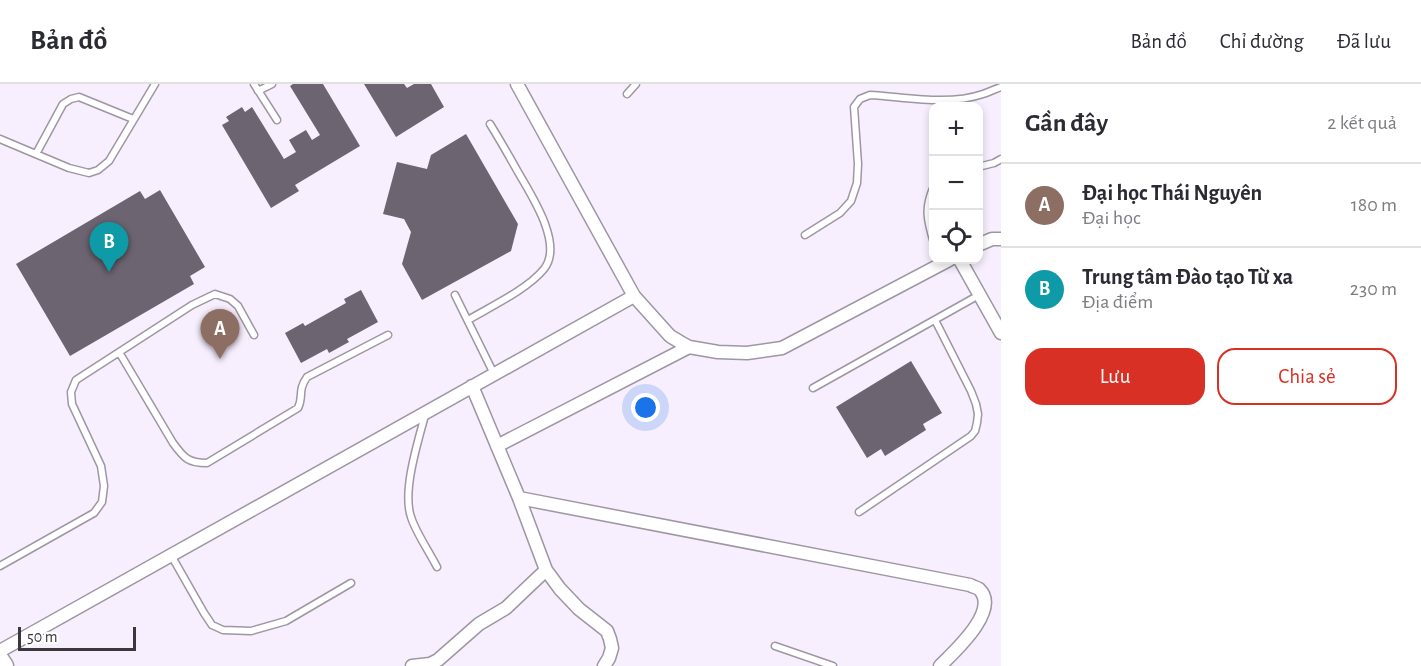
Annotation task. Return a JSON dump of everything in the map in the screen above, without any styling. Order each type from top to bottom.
[{"type":"main road","points":[[0,660],[4,666]]},
{"type":"street","points":[[516,84],[634,296],[670,336],[689,347],[718,352],[747,353],[782,348],[937,264]]},
{"type":"street","points":[[983,243],[992,239],[1001,240]]},
{"type":"street","points":[[962,264],[1001,333]]},
{"type":"street","points":[[0,651],[634,296]]},
{"type":"street","points":[[497,446],[689,347]]},
{"type":"street","points":[[472,386],[519,498],[546,570],[579,609],[607,632],[612,648],[604,666]]},
{"type":"street","points":[[519,498],[970,585],[986,598],[984,617],[967,640],[943,665]]},
{"type":"street","points":[[412,666],[430,664],[438,660],[479,624],[506,608],[546,570]]},
{"type":"lane","points":[[0,139],[69,168],[89,173],[98,170],[109,161],[155,84]]},
{"type":"lane","points":[[254,84],[277,120]]},
{"type":"lane","points":[[258,92],[272,84]]},
{"type":"lane","points":[[627,94],[636,84]]},
{"type":"lane","points":[[806,235],[840,213],[851,201],[857,183],[858,164],[854,107],[860,99],[870,95],[952,99],[982,94],[1001,87]]},
{"type":"lane","points":[[36,154],[63,104],[71,99],[79,97],[133,119]]},
{"type":"lane","points":[[468,320],[530,283],[546,268],[551,251],[549,236],[540,211],[490,124]]},
{"type":"lane","points":[[983,166],[1001,159]]},
{"type":"lane","points":[[929,195],[927,220],[929,228]]},
{"type":"lane","points":[[0,566],[94,513],[102,502],[104,486],[101,466],[72,404],[71,392],[76,380],[192,305],[215,294],[230,299],[238,306],[254,335]]},
{"type":"lane","points":[[455,295],[494,374]]},
{"type":"lane","points":[[813,388],[980,295]]},
{"type":"lane","points":[[859,512],[971,436],[975,431],[978,414],[976,404],[935,320]]},
{"type":"lane","points":[[119,352],[183,457],[195,463],[207,463],[298,408],[301,388],[307,377],[388,335]]},
{"type":"lane","points":[[426,412],[413,464],[408,506],[411,518],[437,567]]},
{"type":"lane","points":[[171,555],[212,625],[223,630],[251,631],[286,621],[351,583]]},
{"type":"lane","points":[[776,646],[833,666]]},
{"type":"building","points":[[293,84],[323,84],[360,146],[295,185],[299,191],[271,208],[222,125],[229,121],[226,117],[242,107],[245,112],[252,107],[284,159],[296,152],[289,140],[306,130],[312,140],[320,135],[290,86]]},
{"type":"building","points":[[364,84],[404,84],[407,88],[414,84],[431,84],[444,107],[396,137]]},
{"type":"building","points":[[466,134],[518,224],[511,251],[422,300],[402,264],[411,232],[404,219],[383,214],[397,162],[427,169],[431,155]]},
{"type":"building","points":[[160,190],[205,267],[190,276],[194,284],[70,356],[16,264],[140,191],[145,199]]},
{"type":"building","points":[[361,290],[378,322],[347,339],[349,342],[329,353],[327,349],[301,363],[285,333],[303,323],[305,326],[346,303],[344,299]]},
{"type":"building","points":[[911,361],[942,413],[923,424],[926,430],[885,456],[881,449],[867,458],[836,407]]},
{"type":"place","name":"Trung tâm Đào tạo Từ xa","points":[[109,272]]},
{"type":"place","name":"Đại học Thái Nguyên","points":[[220,359]]}]
